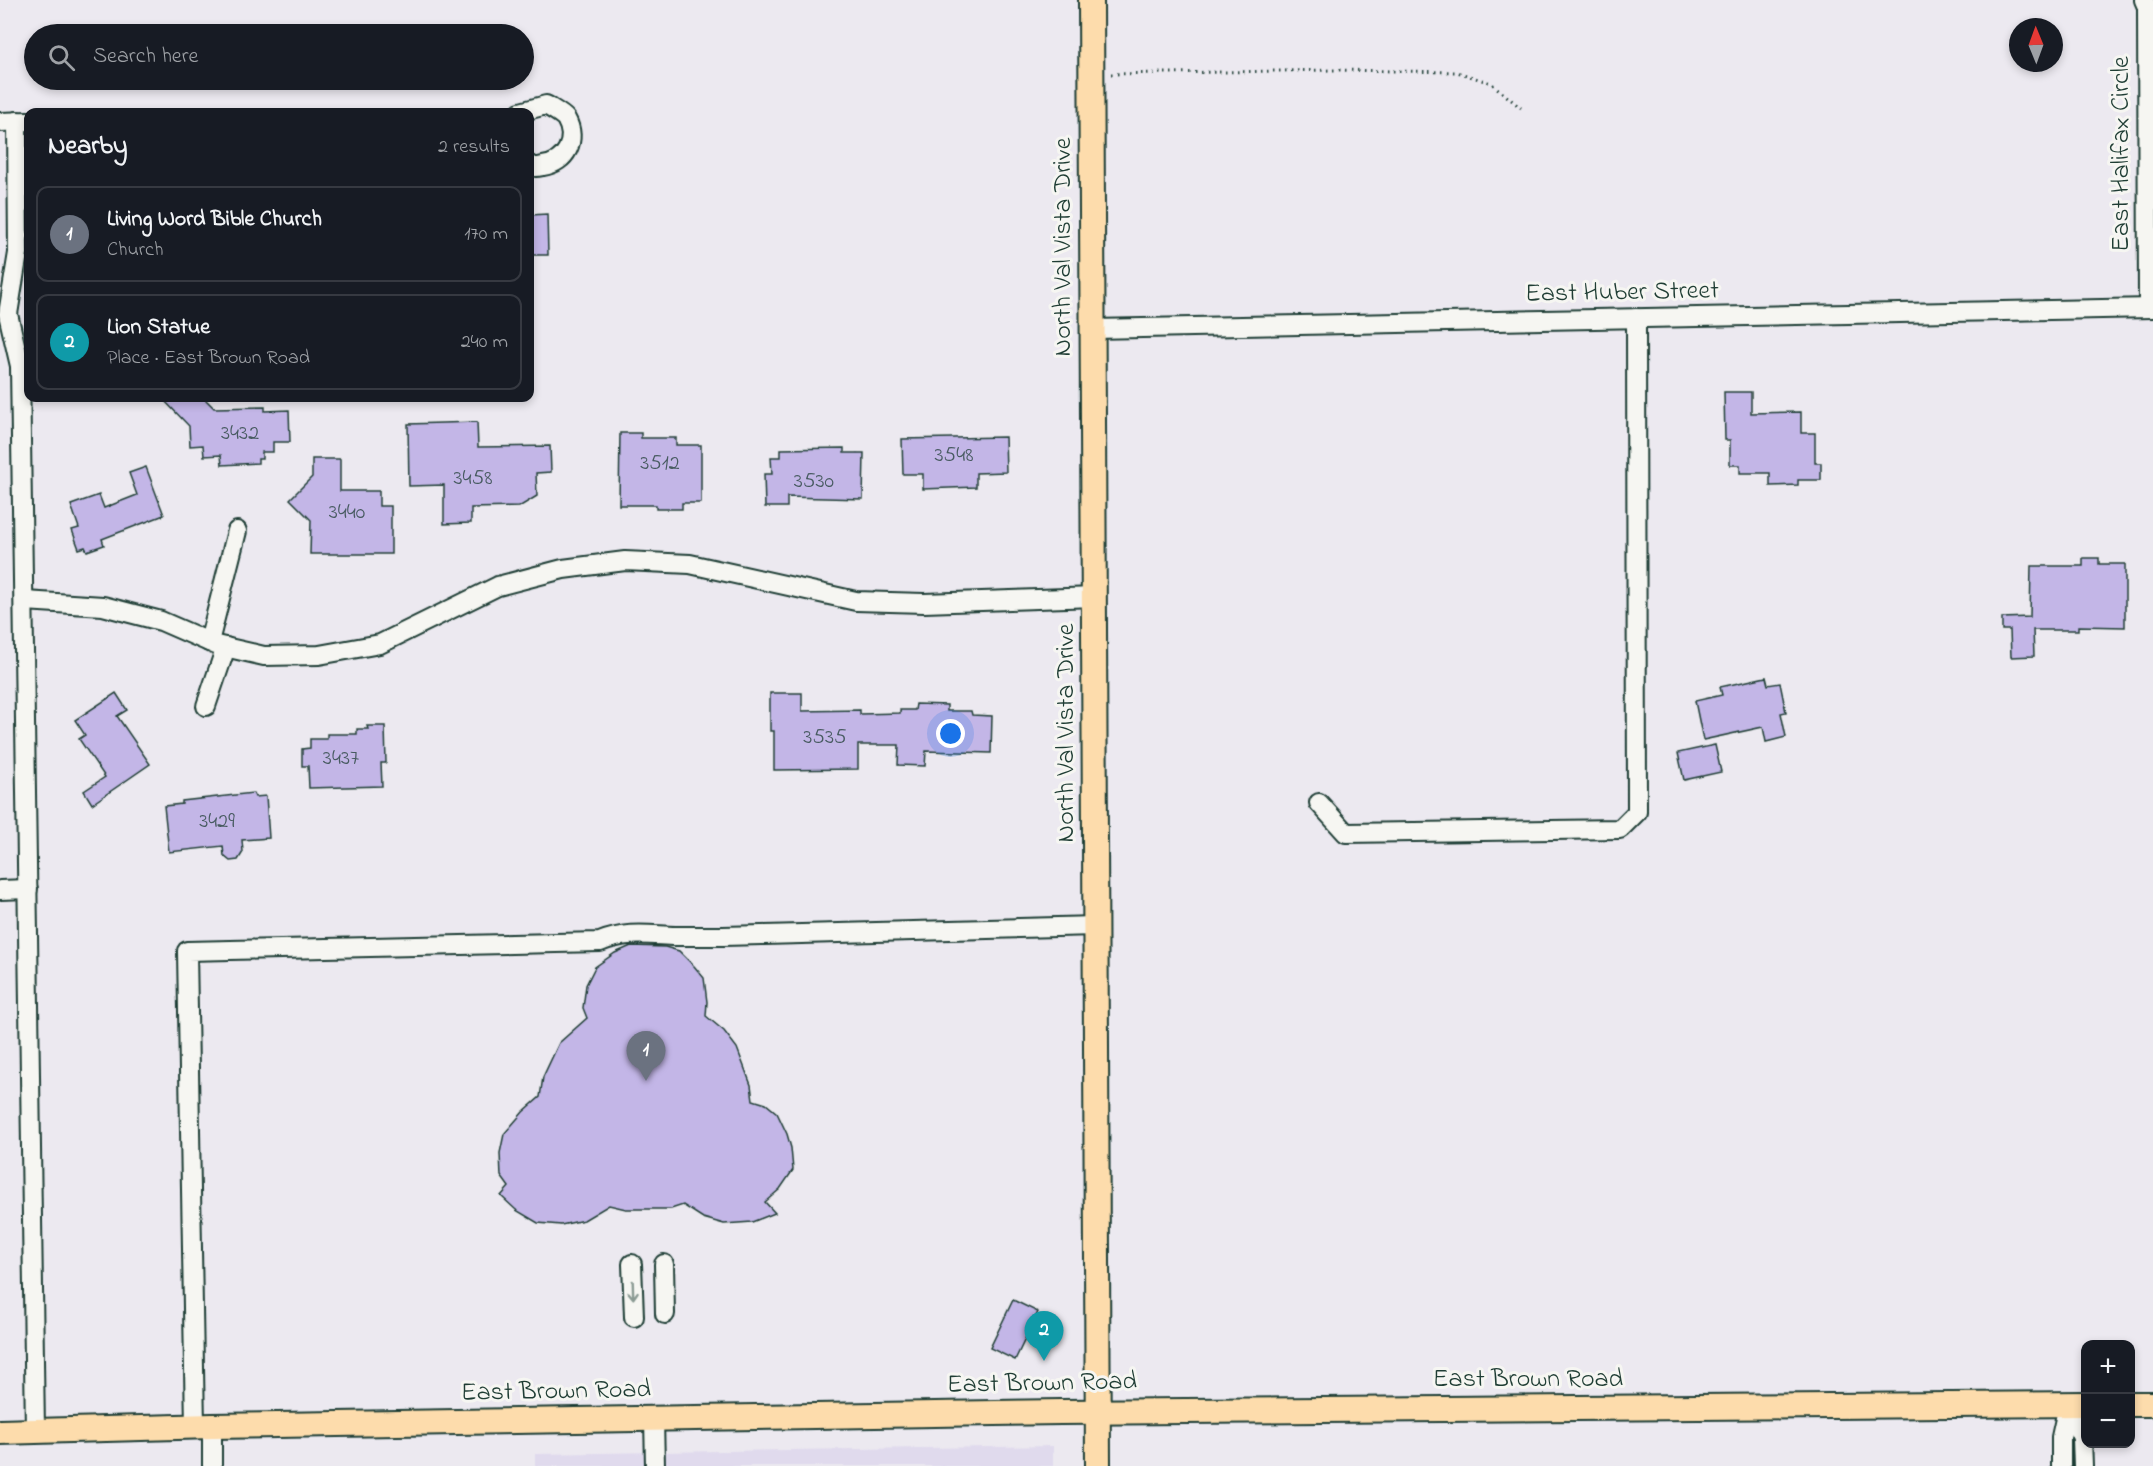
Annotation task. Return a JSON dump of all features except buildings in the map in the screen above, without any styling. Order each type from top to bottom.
[{"type":"main road","name":"North Val Vista Drive","points":[[1091,0],[1098,1466]]},
{"type":"main road","name":"East Brown Road","points":[[0,1432],[203,1426],[1098,1412],[2077,1404]]},
{"type":"main road","points":[[2135,1404],[2153,1404]]},
{"type":"street","name":"East Halifax Circle","points":[[2144,0],[2147,7],[2151,308]]},
{"type":"street","points":[[534,108],[546,105],[565,118],[572,135],[567,153],[554,165],[534,167]]},
{"type":"street","points":[[15,122],[18,253],[8,314],[21,366],[35,1431]]},
{"type":"street","name":"East Huber Street","points":[[1093,329],[2151,308]]},
{"type":"street","points":[[1319,803],[1346,833],[1620,829],[1637,812],[1636,318]]},
{"type":"street","points":[[206,706],[237,531]]},
{"type":"street","points":[[25,601],[103,606],[162,621],[217,645],[264,656],[319,655],[380,644],[498,586],[563,569],[625,561],[690,564],[856,601],[924,603],[1095,597]]},
{"type":"street","points":[[0,890],[28,889]]},
{"type":"street","points":[[212,1466],[203,1426],[187,951],[600,942],[615,936],[639,933],[723,936],[1096,926]]},
{"type":"street","points":[[632,1264],[634,1317]]},
{"type":"street","points":[[664,1264],[665,1314]]},
{"type":"street","points":[[2061,1466],[2061,1437],[2077,1404]]},
{"type":"street","points":[[2077,1404],[2083,1466]]},
{"type":"street","points":[[654,1419],[655,1466]]},
{"type":"path","points":[[1092,74],[1335,70],[1457,72],[1491,83],[1521,108]]},
{"type":"shaded area","points":[[1053,1446],[1053,1466],[535,1466],[535,1454]]},
{"type":"place","name":"Living Word Bible Church","points":[[646,1081]]},
{"type":"place","name":"Lion Statue","points":[[1044,1361]]}]
